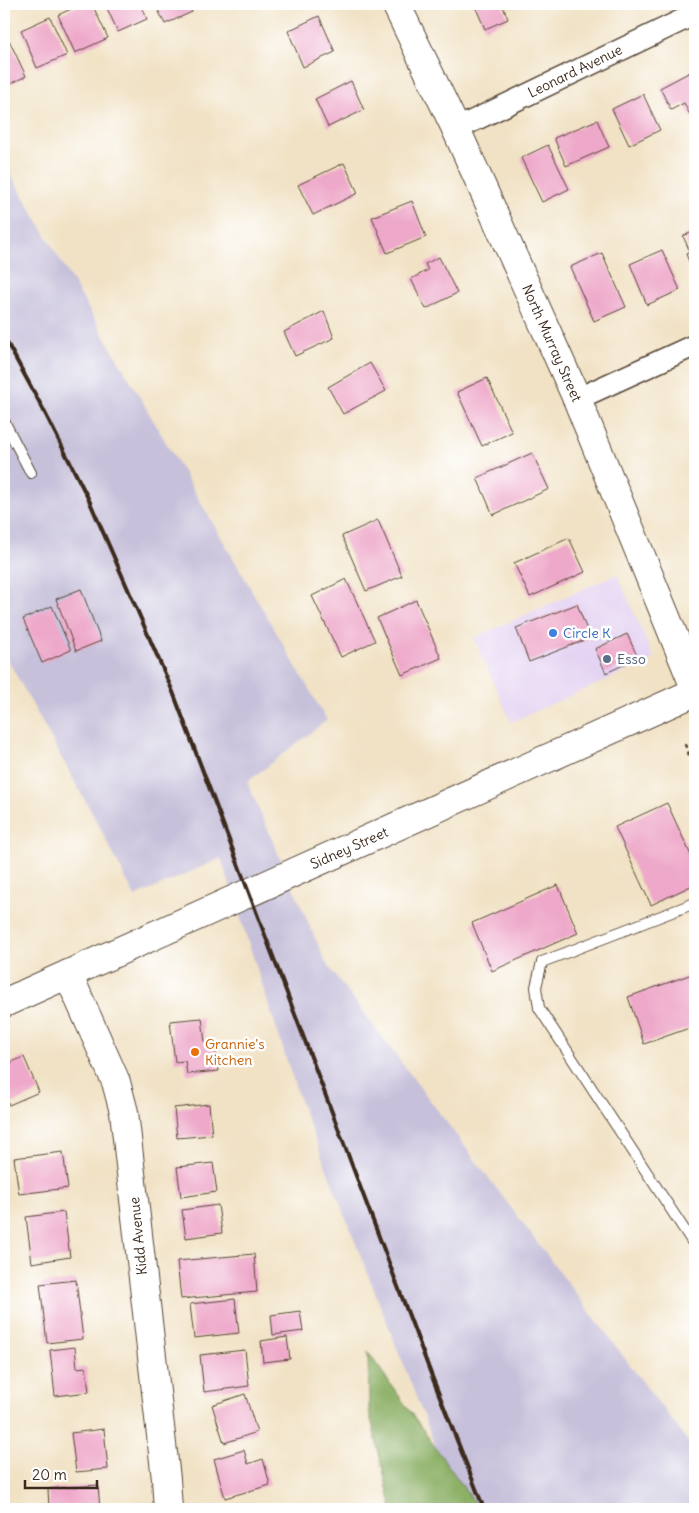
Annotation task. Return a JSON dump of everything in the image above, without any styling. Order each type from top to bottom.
[{"type":"street","name":"North Murray Street","points":[[396,4],[456,129],[577,399],[695,688]]},
{"type":"street","name":"Leonard Avenue","points":[[456,129],[695,14]]},
{"type":"street","points":[[577,399],[695,344]]},
{"type":"street","name":"Sidney Street","points":[[4,1003],[695,692]]},
{"type":"street","name":"Kidd Avenue","points":[[68,974],[116,1082],[124,1112],[168,1509]]},
{"type":"lane","points":[[4,421],[31,473]]},
{"type":"lane","points":[[695,903],[542,962],[536,987],[539,1008],[695,1246]]},
{"type":"path","points":[[685,744],[695,770]]},
{"type":"shaded area","points":[[4,163],[327,720],[247,782],[326,963],[695,1451],[695,1509],[460,1509],[300,1101],[221,858],[135,897],[98,824],[4,653]]},
{"type":"shaded area","points":[[617,574],[654,659],[511,722],[474,638]]},
{"type":"green space","points":[[368,1352],[479,1509],[392,1509],[369,1410]]},
{"type":"building","points":[[82,4],[92,4],[108,38],[75,53],[58,15]]},
{"type":"building","points":[[105,4],[141,4],[147,19],[118,32]]},
{"type":"building","points":[[155,4],[188,4],[192,12],[165,24]]},
{"type":"building","points":[[474,4],[502,4],[508,19],[485,29]]},
{"type":"building","points":[[319,16],[335,52],[303,67],[288,31]]},
{"type":"building","points":[[50,17],[67,55],[37,68],[21,30]]},
{"type":"building","points":[[8,38],[26,76],[4,87],[4,40]]},
{"type":"building","points":[[694,70],[695,113],[690,115],[684,103],[671,110],[660,88]]},
{"type":"building","points":[[351,81],[364,110],[328,127],[315,99]]},
{"type":"building","points":[[643,94],[660,130],[629,145],[612,109]]},
{"type":"building","points":[[597,120],[609,147],[566,166],[554,138]]},
{"type":"building","points":[[548,145],[569,189],[542,202],[521,158]]},
{"type":"building","points":[[344,163],[358,193],[313,215],[298,185]]},
{"type":"building","points":[[412,201],[426,237],[387,253],[372,217]]},
{"type":"building","points":[[695,231],[695,277],[686,254],[690,252],[683,236]]},
{"type":"building","points":[[662,250],[680,290],[647,305],[630,264]]},
{"type":"building","points":[[602,253],[626,307],[594,321],[570,267]]},
{"type":"building","points":[[439,257],[457,293],[426,309],[411,279],[428,270],[425,264]]},
{"type":"building","points":[[324,311],[334,338],[295,356],[284,332]]},
{"type":"building","points":[[370,363],[386,391],[343,414],[328,387]]},
{"type":"building","points":[[487,378],[512,432],[482,446],[457,392]]},
{"type":"building","points":[[532,453],[549,489],[493,515],[477,478]]},
{"type":"building","points":[[378,520],[402,576],[366,591],[342,536]]},
{"type":"building","points":[[569,538],[585,572],[530,597],[514,563]]},
{"type":"building","points":[[346,579],[375,641],[341,657],[312,596]]},
{"type":"building","points":[[81,589],[101,641],[76,651],[56,599]]},
{"type":"building","points":[[416,600],[441,658],[402,675],[377,618]]},
{"type":"building","name":"Circle K","points":[[577,604],[590,638],[529,662],[516,628]]},
{"type":"building","points":[[52,606],[71,650],[42,663],[23,619]]},
{"type":"building","points":[[627,634],[638,658],[606,673],[595,649]]},
{"type":"building","points":[[667,803],[695,864],[695,884],[651,905],[615,827]]},
{"type":"building","points":[[558,885],[578,933],[492,971],[472,923]]},
{"type":"building","points":[[695,973],[695,1026],[644,1044],[628,997]]},
{"type":"building","name":"Grannie's Kitchen","points":[[202,1018],[205,1043],[215,1042],[219,1071],[187,1074],[185,1061],[175,1062],[170,1021]]},
{"type":"building","points":[[24,1057],[39,1092],[9,1105],[4,1093],[4,1065]]},
{"type":"building","points":[[209,1104],[212,1135],[177,1138],[174,1108]]},
{"type":"building","points":[[63,1152],[68,1188],[19,1194],[14,1158]]},
{"type":"building","points":[[213,1163],[217,1192],[181,1197],[177,1167]]},
{"type":"building","points":[[218,1205],[222,1233],[186,1238],[182,1210]]},
{"type":"building","points":[[64,1212],[70,1257],[32,1263],[26,1217]]},
{"type":"building","points":[[254,1254],[257,1292],[181,1299],[177,1261]]},
{"type":"building","points":[[76,1280],[83,1339],[47,1343],[40,1284]]},
{"type":"building","points":[[235,1299],[239,1333],[194,1338],[190,1304]]},
{"type":"building","points":[[300,1311],[303,1331],[273,1335],[271,1315]]},
{"type":"building","points":[[287,1337],[290,1359],[263,1362],[261,1341]]},
{"type":"building","points":[[75,1347],[77,1368],[86,1367],[89,1392],[55,1396],[50,1350]]},
{"type":"building","points":[[245,1350],[249,1386],[204,1392],[200,1355]]},
{"type":"building","points":[[245,1394],[257,1432],[224,1443],[212,1405]]},
{"type":"building","points":[[104,1429],[108,1469],[76,1472],[71,1433]]},
{"type":"building","points":[[244,1450],[248,1464],[263,1459],[270,1485],[225,1498],[214,1459]]},
{"type":"building","points":[[98,1485],[100,1509],[49,1509],[48,1489]]},
{"type":"railway","points":[[4,337],[89,500],[173,692],[431,1374],[484,1509]]},
{"type":"place","name":"Circle K","points":[[553,633]]},
{"type":"place","name":"Esso","points":[[607,659]]},
{"type":"place","name":"Grannie's Kitchen","points":[[195,1052]]}]
